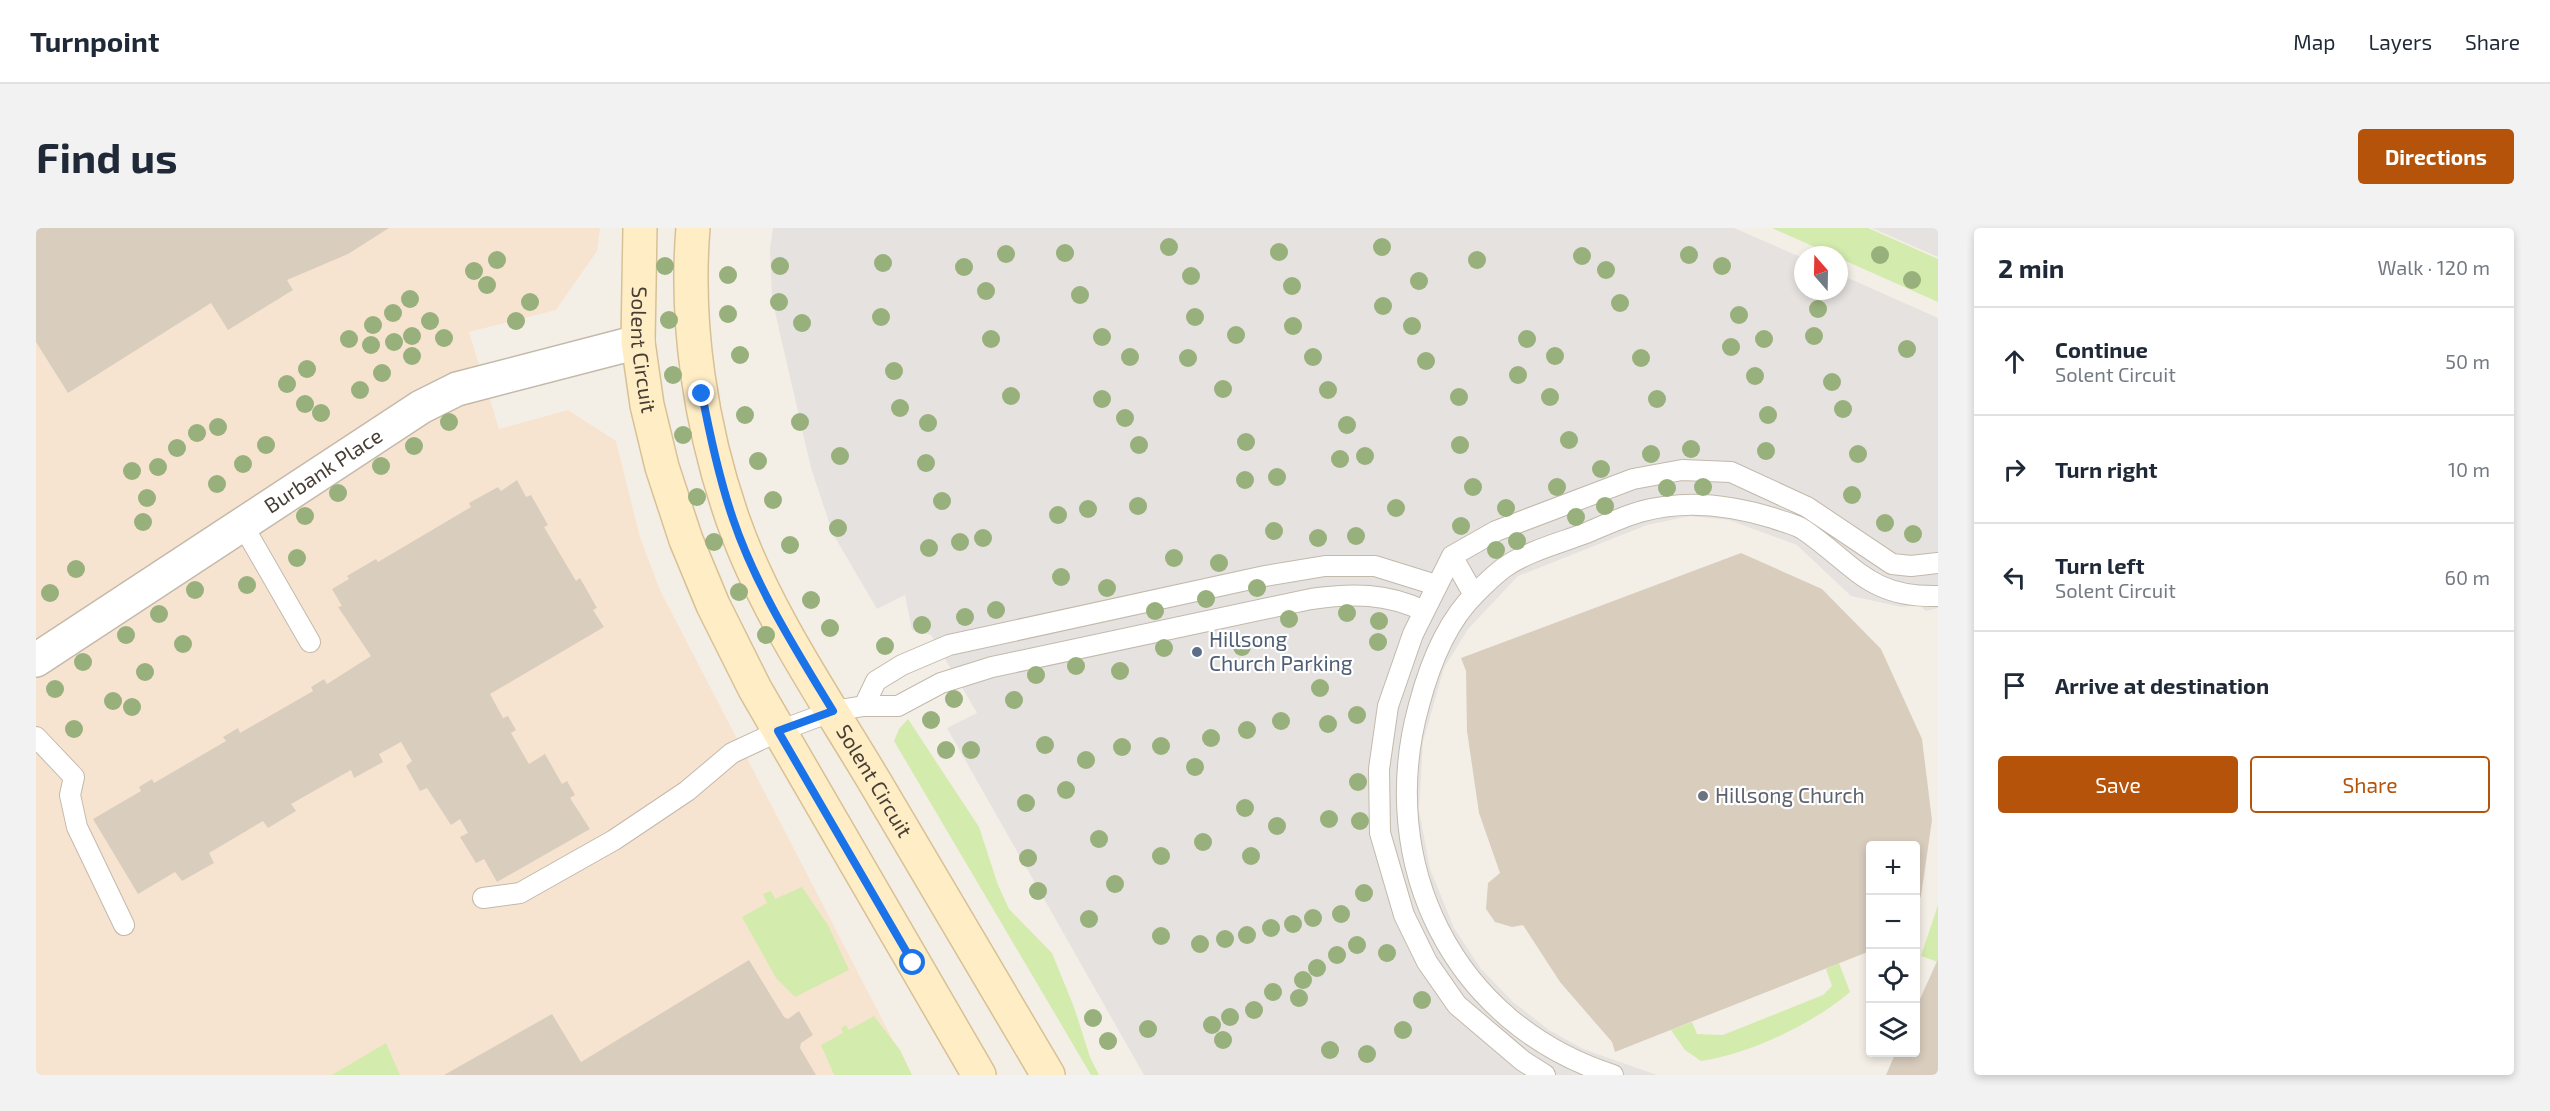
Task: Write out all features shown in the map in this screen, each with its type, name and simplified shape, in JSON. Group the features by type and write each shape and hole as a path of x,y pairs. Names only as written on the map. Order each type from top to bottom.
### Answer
{"street":[{"name":"Solent Circuit","path":"640,228 638,342 647,405 662,467 686,540 713,605 778,731 979,1075"},
{"name":"Solent Circuit","path":"693,228 693,322 713,452 733,521 763,589 849,709 1048,1075"},
{"name":"Burbank Place","path":"36,660 421,407 457,388 638,342"}],"lane":[{"path":"1545,1075 1523,1061 1457,1005 1427,962 1404,915 1388,869 1380,833 1379,769 1388,706 1413,634 1452,556 1496,531 1633,479 1682,470 1731,472 1808,507 1892,564 1911,566 1938,563"},
{"path":"1731,472 1737,507"},
{"path":"1633,479 1644,510"},
{"path":"1613,1075 1581,1065 1543,1043 1490,1001 1457,964 1432,914 1419,879 1409,840 1405,805 1412,729 1427,677 1447,635 1474,595 1506,566 1549,547 1644,510 1696,503 1737,507 1802,527 1873,584 1897,594 1938,596"},
{"path":"1802,527 1808,507"},
{"path":"1540,515 1549,547"},
{"path":"243,524 310,642"},
{"path":"1452,556 1474,595"},
{"path":"849,709 876,681 902,665 940,649 981,637 1325,566 1375,567 1436,585"},
{"path":"483,898 520,893 614,840 687,791 732,753 778,731 849,709 898,706 941,683 992,667 1311,599 1363,594 1408,603 1424,611"},
{"path":"36,737 74,777 70,795 77,827 124,925"}],"shaded area":[{"path":"36,228 600,228 597,251 556,310 469,332 499,429 568,410 616,441 640,537 660,590 911,1075 36,1075"},
{"name":"Hillsong Church Parking","path":"773,228 1734,228 1794,254 1794,300 1848,300 1848,278 1938,318 1938,608 1926,611 1919,605 1902,607 1851,596 1797,545 1729,520 1690,516 1647,525 1518,576 1468,629 1444,668 1423,742 1419,810 1430,869 1454,928 1481,969 1513,1002 1549,1030 1583,1049 1657,1075 1144,1075 947,728 977,713 931,635 912,630 905,595 877,609 833,534 811,468 772,299 770,249"},
{"path":"1872,228 1938,228 1938,257"}],"green space":[{"path":"1772,228 1868,228 1938,259 1938,302 1848,262 1848,246 1813,246"},
{"path":"908,719 979,827 998,885 1009,909 1052,953 1074,1007 1090,1057 1099,1075 1091,1075 894,741 899,729"},
{"path":"802,887 828,925 849,970 795,997 776,978 742,917 767,903 763,894 771,891 775,899"},
{"path":"1938,905 1938,962 1921,956"},
{"path":"1839,963 1850,992 1818,1015 1759,1045 1701,1061 1685,1050 1671,1030 1692,1022 1697,1034 1723,1035 1823,995 1832,986 1826,969"},
{"path":"874,1016 900,1050 912,1075 834,1075 821,1045 843,1033 841,1028 846,1025 849,1030"},
{"path":"386,1043 400,1075 332,1075"}],"building":[{"path":"36,228 389,228 348,254 287,280 293,290 228,330 211,303 68,393 36,342"},
{"path":"517,480 526,497 531,495 548,525 544,527 576,581 580,578 597,608 593,610 604,627 490,694 503,718 508,716 516,730 511,733 529,764 545,754 562,784 567,781 575,795 570,798 590,829 497,882 484,859 476,863 460,837 468,833 460,819 451,825 427,788 420,791 406,766 412,761 401,742 379,754 383,762 354,778 351,770 291,804 296,811 268,828 263,821 209,853 214,863 182,881 175,872 138,894 93,819 141,791 139,787 152,779 154,783 226,741 223,737 238,728 240,733 313,691 311,687 324,679 327,684 371,656 338,607 342,606 332,589 349,579 347,576 376,559 378,562 471,507 469,503 498,487 501,491"},
{"name":"Hillsong Church","path":"1741,553 1822,589 1881,649 1922,739 1932,820 1921,896 1920,898 1920,841 1866,841 1866,953 1615,1052 1612,1042 1560,982 1523,925 1512,927 1495,922 1486,909 1488,883 1500,873 1479,813 1467,731 1466,671 1461,658"},
{"path":"1938,959 1938,1075 1886,1075 1894,1057 1920,1057 1920,999"},
{"path":"749,960 784,1017 788,1019 799,1011 813,1035 801,1043 800,1048 816,1075 444,1075 552,1014 581,1062"}],"place":[{"name":"Hillsong Church Parking","path":"1197,652"},
{"name":"Hillsong Church","path":"1703,796"}],"route":[{"path":"702,394 713,452 733,521 763,589 833,711 778,731 913,963"}]}
